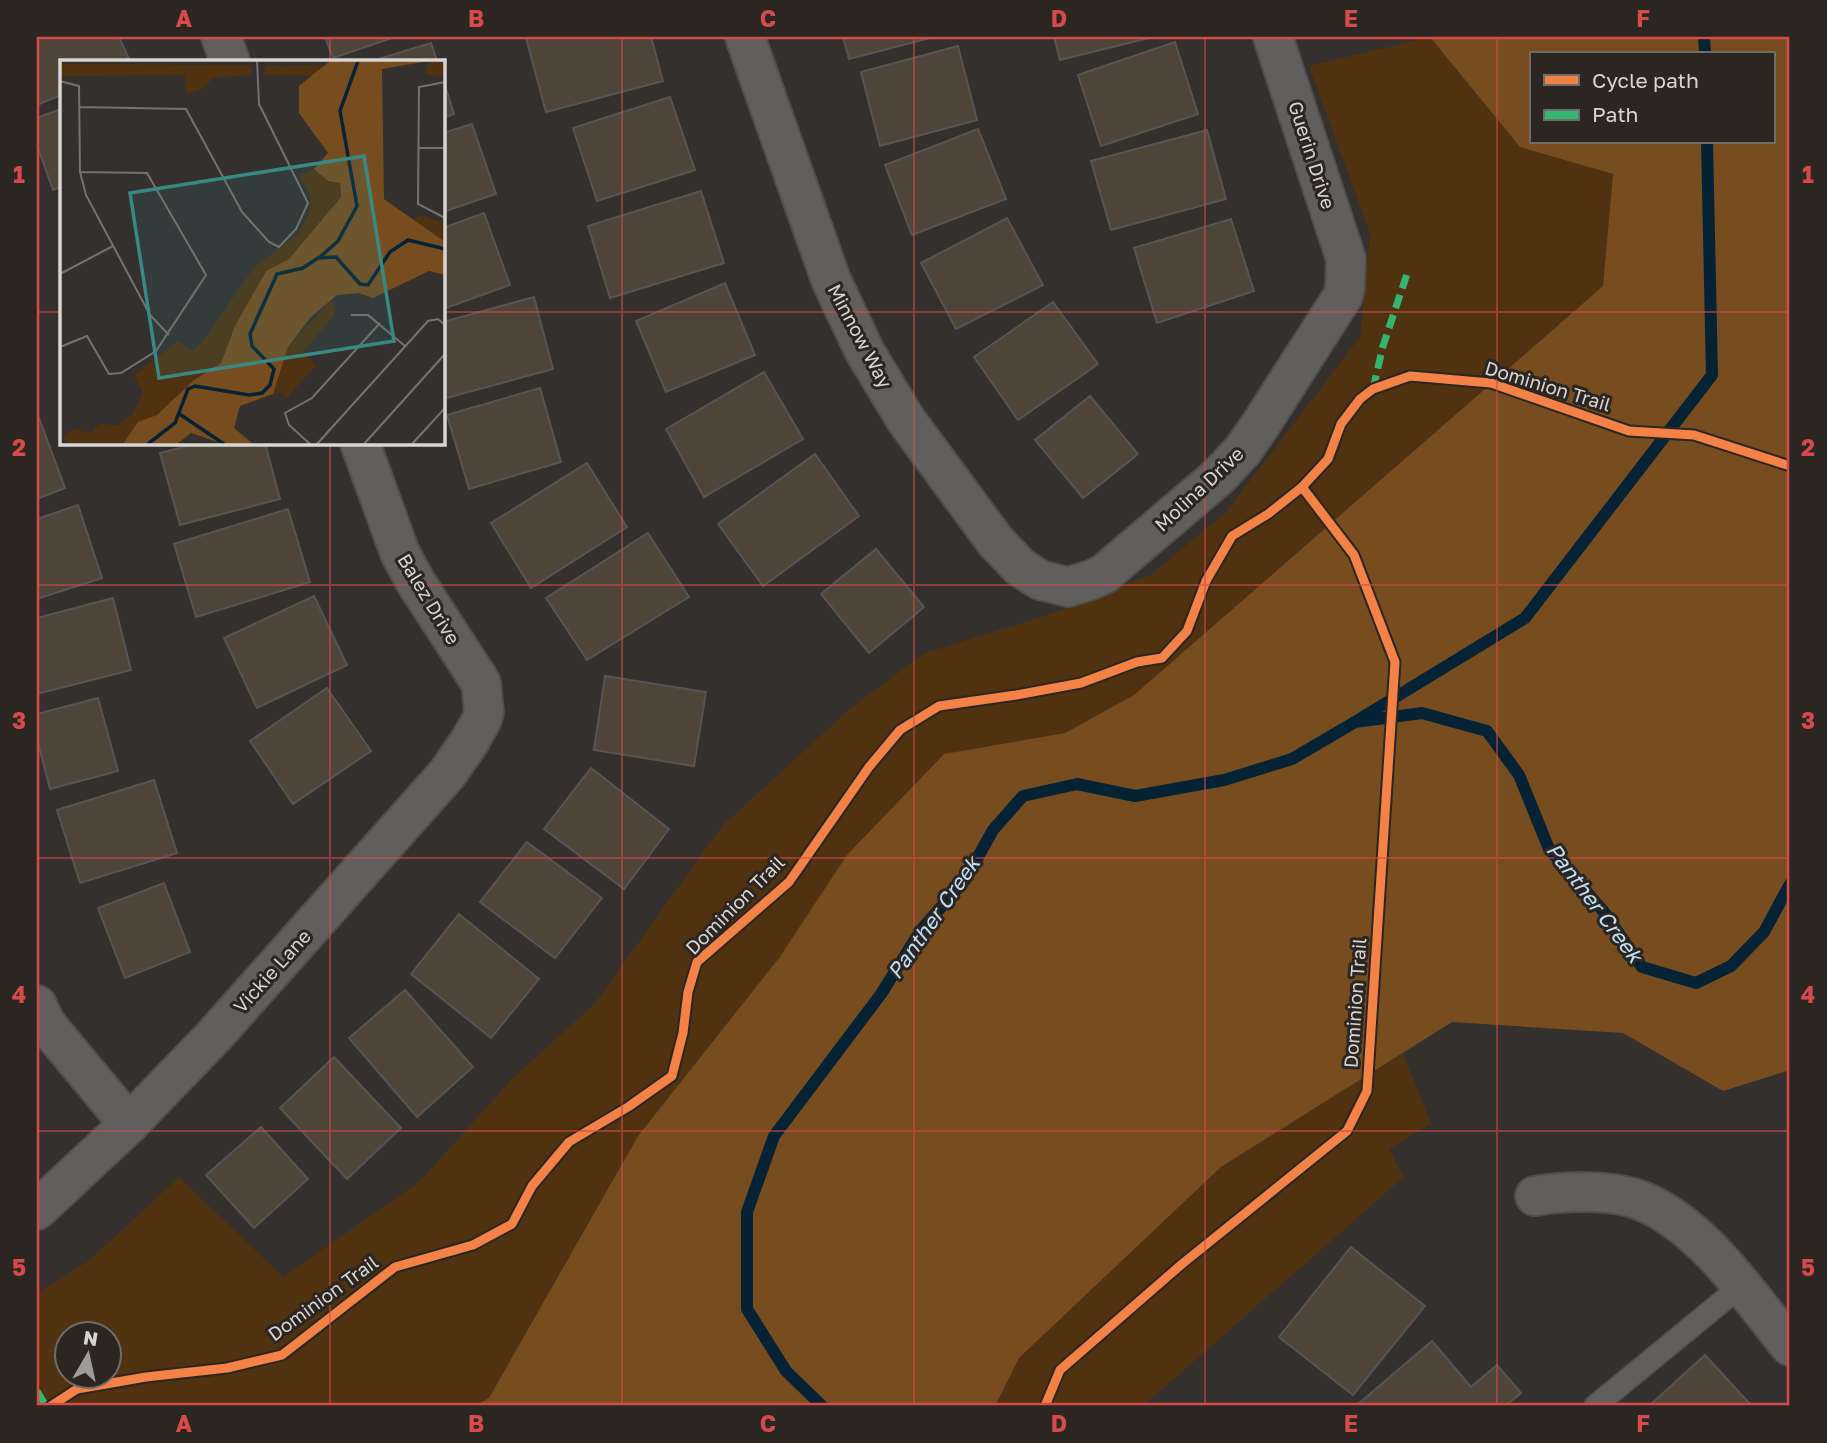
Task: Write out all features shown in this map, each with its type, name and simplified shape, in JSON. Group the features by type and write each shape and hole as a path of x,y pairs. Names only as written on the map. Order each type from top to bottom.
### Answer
{"street":[{"path":"221,37 230,60"},
{"name":"Minnow Way","path":"745,37 831,280 865,352 906,420 996,542 1030,575 1054,585"},
{"name":"Guerin Drive","path":"1273,37 1346,259 1345,275"},
{"name":"Molina Drive","path":"1054,585 1068,587 1104,574 1219,477 1259,427 1340,301 1345,287 1345,275"},
{"name":"Balez Drive","path":"360,444 400,553 481,683 484,712"},
{"name":"Vickie Lane","path":"37,1210 130,1124 214,1038 447,774 474,735 484,712"},
{"path":"37,1004 45,1023 130,1124"},
{"path":"1535,1196 1587,1192 1639,1199 1665,1212 1704,1244 1790,1346"}],"lane":[{"path":"1595,1406 1741,1286"}],"shaded area":[{"path":"1430,37 1520,147 1613,174 1603,286 1134,695 1065,733 944,754 847,855 779,958 638,1136 489,1398 475,1406 37,1406 37,1293 90,1260 179,1177 283,1277 419,1182 511,1080 595,1003 722,826 852,707 925,653 1045,616 1152,574 1226,512 1360,337 1370,233 1309,66"},
{"path":"1430,37 1790,37 1790,1070 1723,1091 1623,1033 1452,1022 1221,1167 1019,1358 995,1406 475,1406 489,1398 638,1136 779,958 847,855 944,754 1065,733 1134,695 1603,286 1613,174 1520,147"},
{"path":"1403,1053 1431,1123 1389,1149 1404,1177 1143,1406 995,1406 1019,1358 1221,1167"}],"building":[{"path":"37,37 119,37 130,60 60,60 60,95 37,105"},
{"path":"325,37 395,37 333,58"},
{"path":"651,37 663,81 546,112 526,38"},
{"path":"843,37 934,37 849,59"},
{"path":"1054,37 1153,37 1060,60"},
{"path":"1175,42 1198,114 1101,146 1078,75"},
{"path":"431,43 437,60 375,60"},
{"path":"958,46 977,120 880,146 861,72"},
{"path":"444,82 454,114 444,118"},
{"path":"670,97 695,170 597,201 573,128"},
{"path":"60,109 60,187 53,190 37,145 37,118"},
{"path":"472,124 496,194 444,212 444,133"},
{"path":"978,129 1006,199 912,235 885,165"},
{"path":"1207,130 1226,199 1111,230 1091,161"},
{"path":"701,191 724,263 610,298 588,226"},
{"path":"484,213 510,285 444,309 444,228"},
{"path":"1007,218 1043,285 956,329 921,263"},
{"path":"1231,219 1254,291 1157,323 1134,248"},
{"path":"725,283 755,355 666,392 636,321"},
{"path":"534,297 553,369 444,399 444,322"},
{"path":"1053,302 1098,364 1018,420 974,357"},
{"path":"764,372 803,439 704,497 666,429"},
{"path":"540,388 561,462 469,489 447,415"},
{"path":"1090,396 1138,454 1083,498 1035,440"},
{"path":"39,418 65,488 37,499 37,419"},
{"path":"195,444 265,444 280,499 180,525 160,453"},
{"path":"815,454 859,516 763,586 718,524"},
{"path":"587,463 627,527 531,588 491,523"},
{"path":"78,505 102,578 37,599 37,519"},
{"path":"288,509 310,582 196,617 174,544"},
{"path":"648,533 689,597 587,660 546,598"},
{"path":"876,549 924,607 869,653 821,594"},
{"path":"314,596 347,665 257,708 224,638"},
{"path":"113,598 131,670 37,694 37,618"},
{"path":"605,676 706,692 694,766 594,750"},
{"path":"327,688 371,751 293,804 250,741"},
{"path":"98,698 118,771 50,789 37,739 37,714"},
{"path":"591,768 669,829 624,889 544,829"},
{"path":"154,780 177,853 80,883 57,810"},
{"path":"527,842 602,898 555,958 480,902"},
{"path":"164,883 190,952 125,978 98,908"},
{"path":"459,914 539,979 491,1038 411,974"},
{"path":"405,990 473,1067 417,1117 349,1038"},
{"path":"334,1057 401,1128 347,1179 280,1108"},
{"path":"261,1127 308,1179 254,1228 206,1175"},
{"path":"1351,1247 1425,1306 1353,1395 1279,1337"},
{"path":"1432,1341 1471,1387 1497,1365 1521,1393 1505,1406 1357,1405"},
{"path":"1705,1355 1751,1405 1649,1406"}],"waterway":[{"path":"1704,37 1705,52"},
{"path":"1358,720 1525,618 1712,375 1707,144"},
{"name":"Panther Creek","path":"822,1406 786,1371 747,1309 747,1212 774,1136 881,994 921,930 965,880 993,830 1023,796 1077,784 1135,796 1224,780 1292,759 1355,722 1422,713 1487,731 1519,775 1549,849 1604,912 1642,967 1696,983 1731,966 1764,932 1790,884"}],"marked path":[{"path":"1373,389 1383,346 1408,271"},
{"path":"37,1391 46,1406"}],"cycle path":[{"name":"Dominion Trail","path":"51,1406 77,1389 146,1377 227,1368 282,1355 395,1267 473,1245 512,1224 532,1186 569,1142 628,1107 672,1076 683,1033 688,992 697,962 789,882 869,767 900,730 939,706 1081,683 1137,662 1162,658 1187,631 1206,581 1232,536 1268,514 1302,487 1328,459 1341,424 1360,399 1373,389 1410,376 1491,383 1629,431 1694,435 1790,466"},
{"name":"Dominion Trail","path":"1045,1406 1060,1370 1182,1264 1347,1131 1367,1091 1395,662 1354,555 1302,487"}]}
